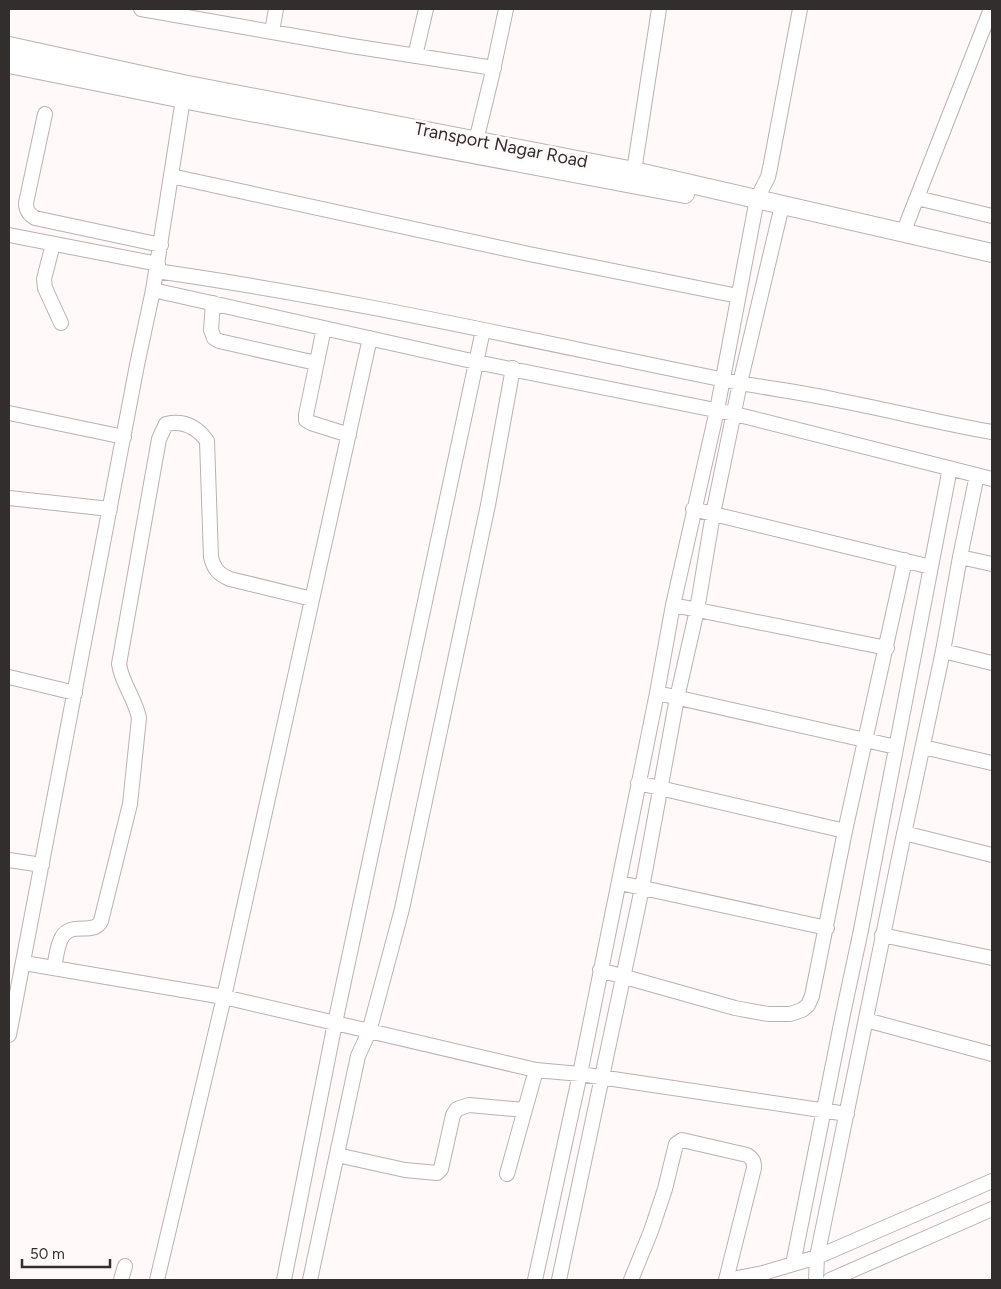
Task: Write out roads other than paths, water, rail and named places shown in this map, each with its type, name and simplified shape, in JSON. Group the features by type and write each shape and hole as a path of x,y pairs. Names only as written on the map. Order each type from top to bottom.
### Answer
{"main road":[{"name":"Transport Nagar Road","path":"9,46 183,84 634,171 992,264"},
{"name":"Transport Nagar Road","path":"9,64 183,99 756,203"},
{"name":"Transport Nagar Road","path":"782,209 903,232 992,253"}],"street":[{"path":"141,9 220,16 272,32 494,68"},
{"path":"272,32 276,9"},
{"path":"415,56 426,9"},
{"path":"476,141 506,9"},
{"path":"634,171 659,9"},
{"path":"535,1280 620,883 673,605 716,410 756,203 768,177 800,9"},
{"path":"903,232 990,16"},
{"path":"9,1035 154,290 183,99"},
{"path":"45,114 26,202 26,210 30,215 35,218 160,245"},
{"path":"171,176 530,254 738,296"},
{"path":"917,198 992,216"},
{"path":"559,1280 642,888 740,383 782,209"},
{"path":"9,235 157,267 483,330 740,383 838,400 950,425 992,432"},
{"path":"53,244 44,279 44,288 61,323"},
{"path":"154,290 476,362 734,414 992,479"},
{"path":"213,303 211,330 214,338 219,341 316,363"},
{"path":"324,328 306,420 349,435"},
{"path":"284,1280 335,1023 483,330"},
{"path":"157,1280 224,997 370,338"},
{"path":"310,1280 358,1056 369,1032 402,910 488,505 513,368"},
{"path":"9,413 124,437"},
{"path":"54,968 60,941 66,932 73,928 93,928 101,922 130,804 140,718 136,704 126,689 119,664 159,439 166,424 183,423 193,426 207,441 211,557 214,568 221,575 230,579 312,599"},
{"path":"793,1264 917,649 950,468"},
{"path":"816,1280 817,1257 978,475"},
{"path":"9,498 110,509"},
{"path":"693,509 931,567"},
{"path":"960,557 992,564"},
{"path":"600,970 735,1008 768,1014 790,1014 802,1010 808,1005 812,996 827,928 845,831 905,560"},
{"path":"673,605 886,648"},
{"path":"943,651 992,663"},
{"path":"9,677 75,693"},
{"path":"657,693 896,747"},
{"path":"923,747 992,763"},
{"path":"638,782 845,831"},
{"path":"904,833 992,854"},
{"path":"9,860 42,865"},
{"path":"620,883 827,928"},
{"path":"882,935 992,958"},
{"path":"24,963 224,997 536,1070 580,1074 824,1109 847,1114"},
{"path":"866,1020 992,1054"},
{"path":"507,1174 536,1070"},
{"path":"337,1155 405,1170 437,1174 441,1169 453,1115 457,1108 469,1105 525,1110"},
{"path":"631,1280 659,1206 676,1144 682,1140 747,1155 754,1163 726,1280 763,1273 817,1257 992,1181"},
{"path":"833,1280 992,1209"},
{"path":"122,1280 125,1266"}]}
